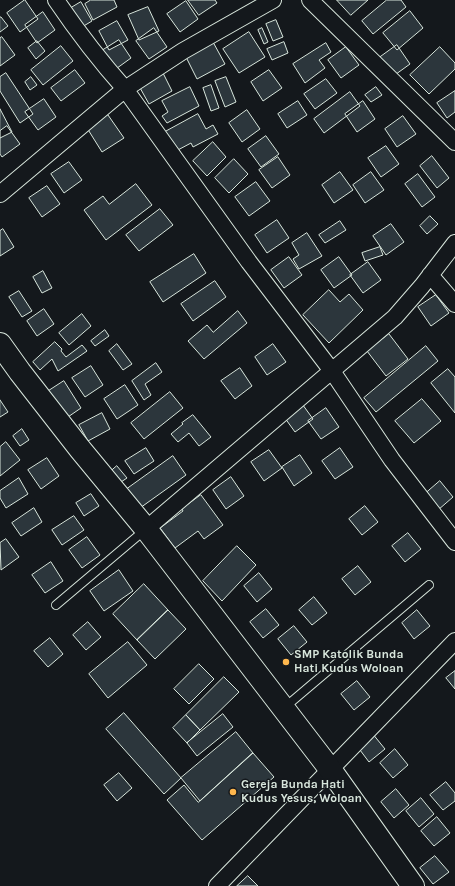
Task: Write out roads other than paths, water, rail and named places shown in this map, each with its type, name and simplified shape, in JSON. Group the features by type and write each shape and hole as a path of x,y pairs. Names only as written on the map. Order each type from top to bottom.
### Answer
{"main road":[{"path":"0,344 76,443 146,529 330,769 414,886"}],"street":[{"path":"56,0 89,46 125,89 244,256 332,372 392,460 455,542"},
{"path":"0,194 125,89 183,50 273,0"},
{"path":"310,0 455,142"},
{"path":"146,529 395,317 455,243"},
{"path":"430,275 455,304"},
{"path":"217,886 455,641"}],"lane":[{"path":"56,605 146,529"},
{"path":"283,708 429,585"}],"place":[{"name":"SMP Katolik Bunda Hati Kudus Woloan","path":"286,662"},
{"name":"Gereja Bunda Hati Kudus Yesus, Woloan","path":"233,792"}]}
